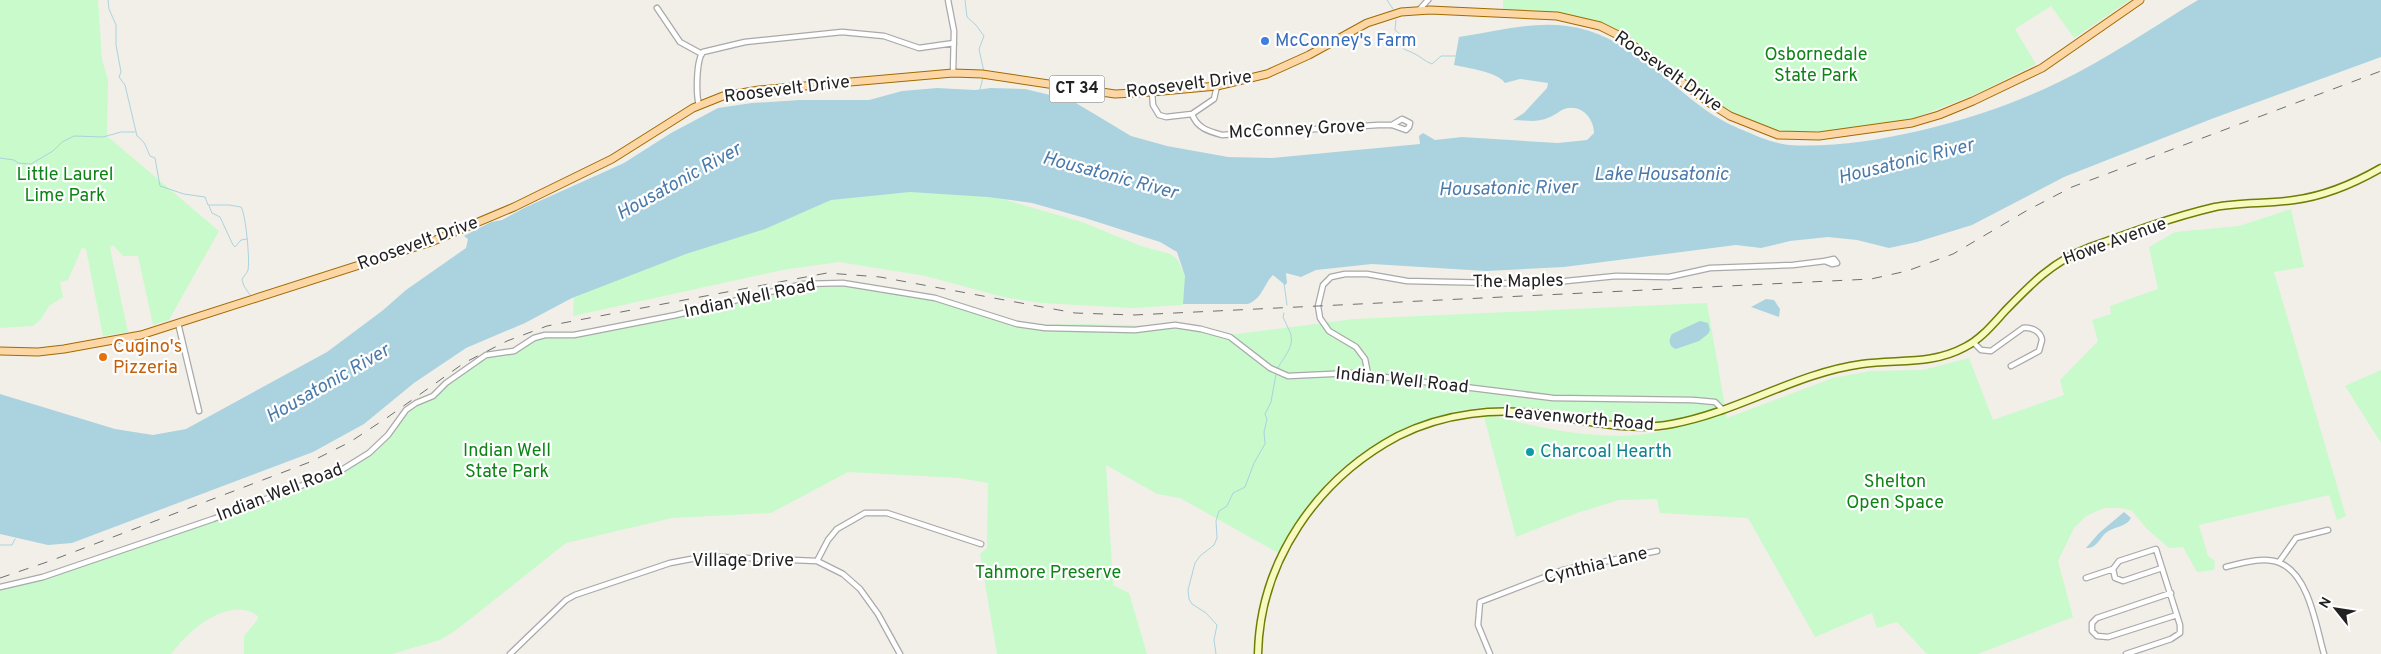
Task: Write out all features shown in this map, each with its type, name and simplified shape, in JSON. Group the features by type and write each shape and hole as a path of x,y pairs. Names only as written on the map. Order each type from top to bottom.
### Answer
{"main road":[{"name":"Roosevelt Drive","path":"0,351 38,352 121,339 178,323 431,242 481,222 612,159 699,105 723,96 759,90 953,72 982,74 1115,94 1217,86 1258,77 1286,67 1376,19 1420,10 1557,16 1600,26 1622,37 1708,102 1730,116 1778,135 1799,137 1880,128 1939,115 2042,68 2140,0"},
{"name":"Howe Avenue","path":"1816,375 1864,364 1935,359 1955,352 1973,342 2045,272 2075,254 2217,207 2296,200 2316,196 2381,168"},
{"name":"Leavenworth Road","path":"1258,654 1260,628 1270,584 1286,545 1302,520 1316,501 1347,470 1373,451 1401,435 1441,420 1485,412 1524,412 1644,428 1675,424 1723,410 1816,375"}],"street":[{"path":"948,0 954,24 953,72"},
{"path":"1420,10 1428,0"},
{"path":"657,8 680,42 702,54 745,42 842,32 884,36 919,48 954,43"},
{"path":"699,105 698,68 702,54"},
{"path":"1152,92 1153,105 1159,115 1166,117 1192,114 1214,98 1217,86"},
{"name":"McConney Grove","path":"1192,114 1195,122 1205,130 1222,135 1392,125"},
{"name":"The Maples","path":"1368,374 1364,359 1356,347 1329,331 1320,318 1318,306 1323,285 1331,278 1345,274 1367,274 1407,281 1536,284 1616,276 1669,277 1710,268 1793,265 1825,261"},
{"name":"Indian Well Road","path":"0,587 43,576 213,519 340,471 376,447 388,435 406,410 416,403 433,396 446,383 486,355 514,351 534,338 545,335 574,335 676,315 803,284 844,283 935,298 1017,324 1045,328 1135,330 1175,325 1201,328 1230,337 1278,373 1292,377 1332,373 1368,374 1552,398 1715,402 1723,410"},
{"path":"178,323 199,411"},
{"path":"1973,342 1981,350 1991,351 2023,328 2039,333 2042,340 2039,351 2011,366"},
{"path":"817,561 828,540 837,529 866,513 887,513 981,544"},
{"path":"2279,562 2296,538 2328,530"},
{"path":"2086,578 2112,569 2119,561 2156,549 2181,628 2176,637 2126,654"},
{"name":"Cynthia Lane","path":"1490,654 1478,625 1480,602 1563,570 1656,551"},
{"name":"Village Drive","path":"510,654 566,600 576,595 670,563 720,557 817,561 843,574 860,589 878,614 900,654"},
{"path":"2226,567 2260,561 2279,562 2294,572 2304,585 2324,654"},
{"path":"2112,569 2115,578 2123,581 2162,568"},
{"path":"2171,593 2098,618 2092,623 2092,631 2099,637 2108,637 2177,615"}],"green space":[{"name":"Little Laurel Lime Park","path":"0,0 98,0 102,59 108,80 107,136 219,231 169,320 153,325 138,256 123,256 113,245 110,248 128,332 103,336 86,249 82,248 68,280 60,282 63,297 49,306 41,319 33,326 0,328"},
{"name":"Osbornedale State Park","path":"1503,0 2130,0 2074,38 2051,6 2015,29 2036,64 1976,94 1912,119 1837,131 1783,131 1750,123 1727,112 1605,26 1589,19 1503,9"},
{"path":"844,190 985,194 1082,222 1141,246 1170,254 1178,260 1187,281 1183,305 1131,308 1041,303 1003,297 926,276 839,262 782,270 573,316 574,294"},
{"path":"2291,209 2304,267 2274,272 2346,516 2337,520 2329,495 2199,525 2208,556 2215,561 2214,570 2197,572 2183,547 2169,548 2147,529 2132,511 2122,508 2104,508 2086,516 2074,528 2058,561 2073,617 1978,654 1927,654 1897,622 1877,628 1872,613 1815,637 1748,518 1660,513 1657,499 1619,500 1577,513 1516,537 1483,413 1574,433 1622,436 1666,430 1592,424 1513,407 1490,407 1466,410 1420,422 1398,432 1357,457 1339,471 1322,489 1306,510 1280,554 1180,498 1157,494 1106,465 1113,585 1129,593 1147,654 997,654 980,554 987,548 988,483 959,478 848,472 771,513 672,518 566,543 455,631 440,640 392,654 244,654 244,636 258,619 258,616 249,611 233,610 212,617 202,623 171,654 0,654 0,584 46,575 70,567 348,467 383,440 401,419 439,387 476,361 555,333 585,332 708,308 802,283 826,281 907,293 963,304 1005,318 1034,325 1081,324 1203,327 1229,335 1354,319 1707,303 1727,418 1833,378 1871,371 1923,370 1969,358 1993,420 2064,395 2060,380 2098,341 2092,320 2111,314 2110,306 2158,289 2149,247 2175,232 2239,226"},
{"path":"2381,370 2381,443 2345,386"}],"water":[{"name":"Lake Housatonic","path":"2198,0 2381,0 2381,57 2214,118 2064,177 1972,225 1917,242 1889,248 1857,240 1828,237 1790,241 1761,248 1736,245 1564,267 1486,271 1372,264 1316,270 1301,277 1286,273 1287,283 1285,285 1273,275 1257,299 1248,304 1183,304 1185,276 1177,252 1160,242 1085,218 1032,203 988,197 910,192 831,200 765,229 686,254 572,298 525,323 466,348 414,383 364,424 313,452 72,543 48,545 0,534 0,394 115,429 153,435 186,429 327,352 382,311 406,290 466,248 468,239 464,236 491,222 502,220 524,208 624,163 671,133 718,108 752,103 800,100 869,100 902,91 937,88 975,90 991,88 1025,89 1071,100 1131,136 1167,146 1228,157 1272,158 1420,144 1419,136 1423,133 1435,140 1462,137 1558,143 1587,140 1594,133 1591,122 1584,112 1574,108 1562,110 1541,120 1513,120 1524,113 1547,88 1548,83 1520,79 1505,83 1489,73 1454,65 1459,37 1526,26 1553,25 1588,30 1626,48 1693,101 1719,119 1735,127 1779,143 1789,145 1821,145 1891,137 1927,129 1998,108 2077,73"},
{"path":"1766,299 1774,300 1780,309 1779,317 1751,307"},
{"path":"1700,321 1708,323 1710,330 1708,334 1699,341 1676,349 1672,347 1670,341 1672,334"},
{"path":"2124,512 2131,518 2129,521 2107,532 2093,547 2086,548 2099,533"}],"waterway":[{"path":"108,0 109,9 116,25 116,45 121,72 119,77 125,85 137,136 144,143 150,156 155,158 160,186 184,194 205,197 208,205 241,207 246,228 248,257 248,270 242,280 250,295"},
{"path":"965,0 967,17 984,36 979,49 984,72"},
{"path":"1387,0 1393,9"},
{"path":"1396,20 1395,30 1401,35 1399,44 1404,49 1432,64 1441,56 1456,56"},
{"path":"980,89 983,78"},
{"path":"0,158 31,164 53,151 62,142 74,136 103,137 121,132 135,132"},
{"path":"209,206 212,213 220,217 235,247 241,240 247,239"},
{"path":"1284,283 1287,305"},
{"path":"1277,370 1291,343 1290,332 1283,317 1284,313"},
{"path":"1216,654 1214,640 1217,625 1206,613 1192,604 1189,599 1188,590 1195,563 1200,556 1214,545 1217,538 1216,521 1219,511 1227,506 1233,493 1245,487 1254,463 1265,444 1264,432 1267,419 1265,414 1271,402 1276,374"},
{"path":"0,545 12,545 15,539"}],"railway":[{"path":"0,578 50,561 310,462 350,442 464,363 507,341 547,326 827,273 880,277 1075,313 1134,315 1871,279 1907,271 1953,254 2026,211 2072,187 2381,71"}],"place":[{"name":"McConney's Farm","path":"1265,41"},
{"name":"Cugino's Pizzeria","path":"103,357"},
{"name":"Charcoal Hearth","path":"1530,452"}],"water label":[{"name":"Housatonic River","path":"1906,162"},
{"name":"Housatonic River","path":"1110,176"},
{"name":"Housatonic River","path":"679,182"},
{"name":"Housatonic River","path":"1508,189"},
{"name":"Housatonic River","path":"328,384"}],"park label":[{"name":"Indian Well State Park","path":"507,461"},
{"name":"Shelton Open Space","path":"1895,492"},
{"name":"Tahmore Preserve","path":"1048,573"}]}
